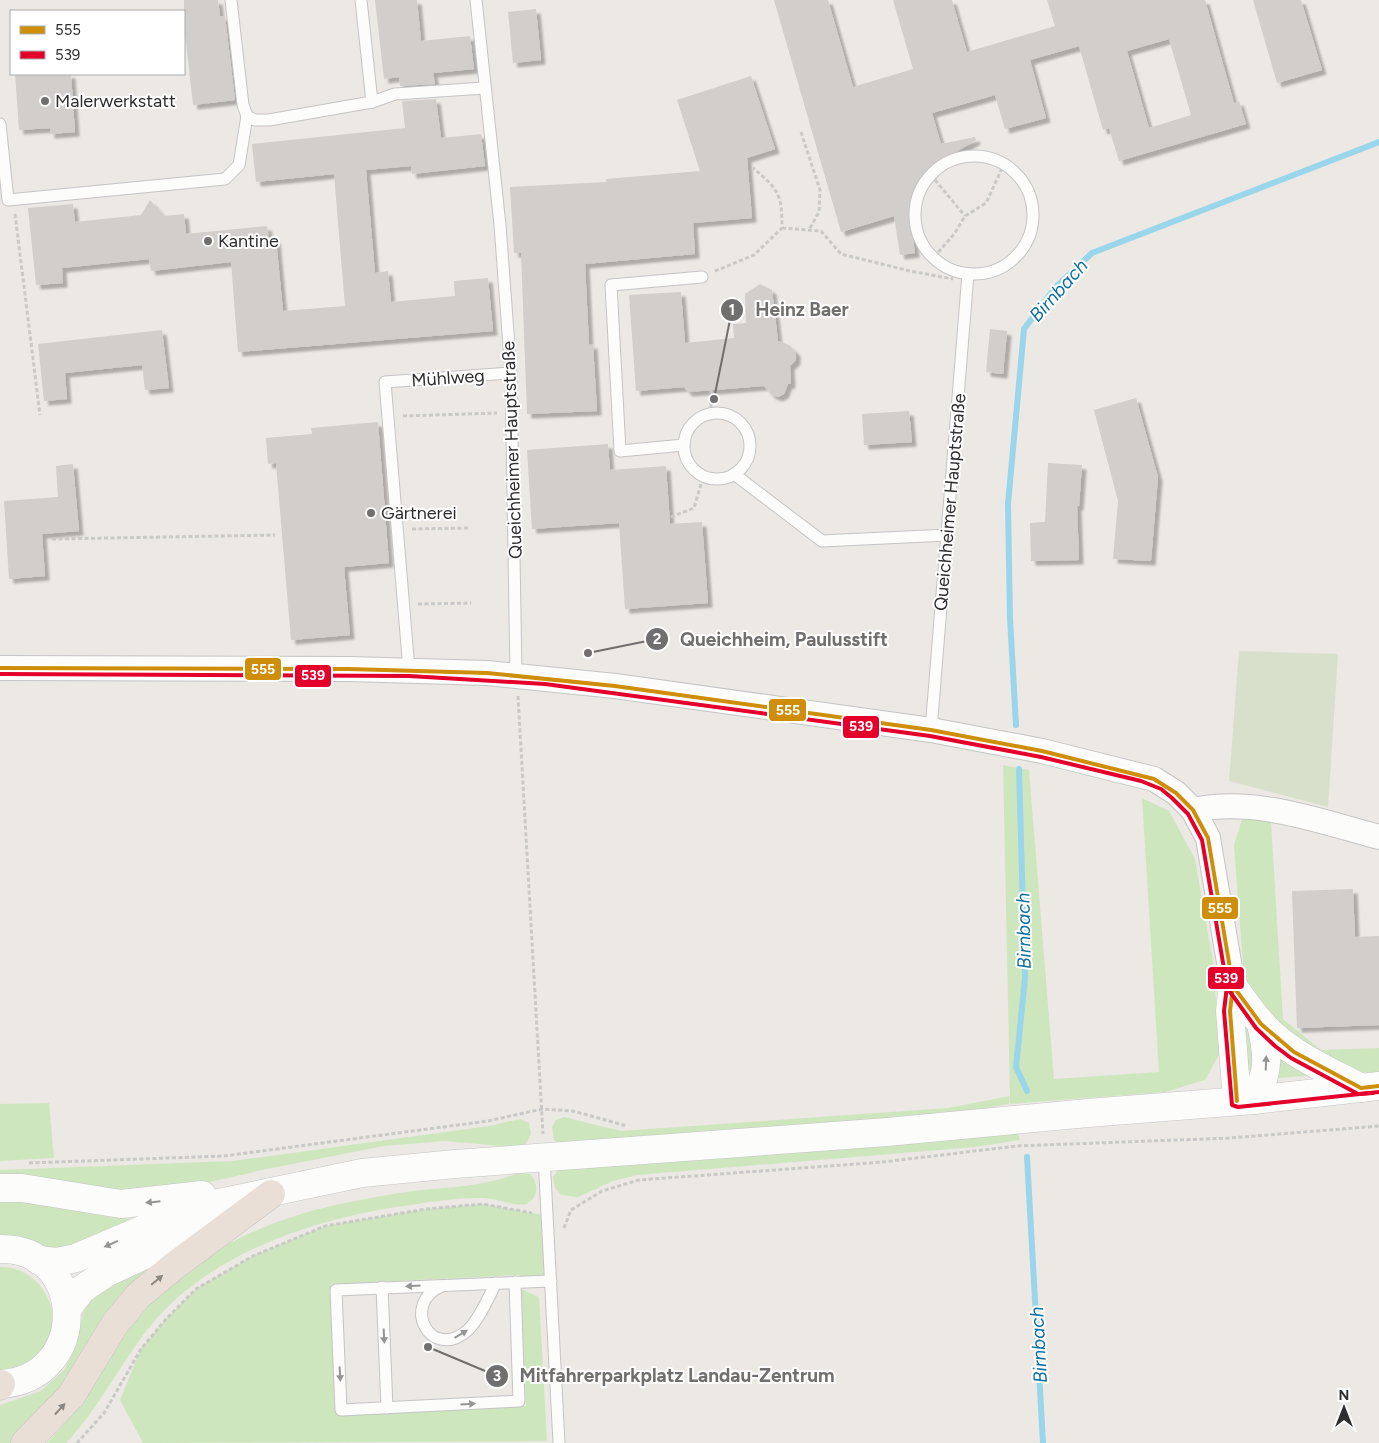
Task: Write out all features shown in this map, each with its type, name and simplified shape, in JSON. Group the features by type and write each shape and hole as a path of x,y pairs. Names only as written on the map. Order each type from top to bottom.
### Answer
{"highway":[{"path":"25,1443 71,1396 115,1324 138,1296 174,1266 271,1194"}],"main road":[{"path":"1233,986 1261,1024 1294,1052 1370,1087"},
{"path":"1233,986 1230,1011 1245,1101"},
{"path":"1245,1101 1265,1077 1267,1064 1261,1024"},
{"path":"38,1260 57,1262 76,1258 156,1224 214,1204 271,1194 332,1178 362,1173 544,1157 887,1132 1088,1113 1245,1101 1370,1087"},
{"path":"0,1188 22,1188 108,1203 133,1204 191,1195 271,1194"},
{"path":"68,1309 82,1289 106,1273 271,1194"},
{"path":"0,1249 23,1253 38,1260 47,1268 61,1287 68,1309 68,1326 63,1341 51,1361 32,1376 17,1382 0,1385"}],"street":[{"path":"0,668 409,670 516,675 615,686 931,730 1042,751 1143,776 1164,784 1193,810 1208,838 1233,986"},
{"path":"1193,810 1241,805 1286,812 1379,837"}],"lane":[{"path":"0,124 7,200 225,179 239,165 247,116 243,105 231,0"},
{"path":"361,0 372,102"},
{"name":"Queichheimer Hauptstraße","path":"476,0 500,225 511,373 516,675"},
{"path":"247,116 254,120 270,120 372,102 395,94 484,88"},
{"path":"973,156 989,158 1004,164 1020,177 1031,196 1034,217 1029,238 1019,254 1005,266 968,278 950,269 934,257 923,245 916,228 915,208 920,190 931,175 943,165 958,158 973,156"},
{"path":"684,446 620,451 611,285 702,277"},
{"name":"Queichheimer Hauptstraße","path":"931,730 968,278"},
{"name":"Mühlweg","path":"388,417 385,382 511,373"},
{"path":"711,413 734,417 742,424 748,434 750,445 743,467 734,474 724,478 703,477 694,471 688,462 684,446 686,431 692,423 701,416 711,413"},
{"path":"388,417 402,605 409,670"},
{"path":"734,474 822,541 947,535"},
{"path":"544,1157 559,1443"},
{"path":"514,1282 519,1401 341,1410 336,1290 448,1284 496,1283 514,1282 551,1281"},
{"path":"448,1284 427,1295 422,1306 422,1319 427,1331 434,1338 445,1341 468,1330 476,1320 496,1283"},
{"path":"382,1288 387,1408"}],"path":[{"path":"801,132 820,190 818,212 810,230"},
{"path":"934,257 955,233 965,216 986,203 1004,164"},
{"path":"702,277 754,255 782,228 782,204 775,187 753,168"},
{"path":"931,175 965,216"},
{"path":"7,200 40,415"},
{"path":"782,228 821,231 840,254 910,271 968,278"},
{"path":"711,390 711,413"},
{"path":"388,417 512,412"},
{"path":"671,517 694,508 703,477"},
{"path":"397,530 469,528"},
{"path":"52,539 275,535"},
{"path":"402,605 471,603"},
{"path":"516,675 542,1109"},
{"path":"20,1163 224,1156 488,1121 542,1109 573,1111 624,1126 632,1126"},
{"path":"562,1233 570,1210 602,1191 639,1180 883,1162 1017,1146 1230,1138 1379,1126"},
{"path":"77,1443 104,1413 141,1349 166,1318 196,1289 253,1256 326,1226 426,1209 483,1204 548,1216"}],"green space":[{"path":"1239,651 1338,654 1328,807 1229,781"},
{"path":"1003,765 1029,770 1054,1079 1159,1072 1142,798 1169,811 1195,859 1213,962 1220,1053 1205,1080 1165,1092 1010,1104"},
{"path":"1243,816 1271,822 1283,1019 1321,1050 1379,1048 1379,1072 1336,1074 1281,1036 1244,978 1234,845"},
{"path":"1245,1016 1254,1043 1255,1072 1250,1071 1245,1056 1241,1018"},
{"path":"1275,1052 1318,1075 1278,1078"},
{"path":"1010,1096 1009,1104 941,1116 559,1144 554,1140 552,1127 556,1120 564,1117 621,1131 948,1108"},
{"path":"49,1103 54,1158 0,1161 0,1104"},
{"path":"520,1119 529,1123 531,1134 525,1145 514,1147 445,1141 384,1146 262,1170 162,1193 126,1193 0,1178 0,1170 233,1161 489,1126"},
{"path":"1018,1134 1020,1140 975,1147 637,1175 613,1181 578,1197 561,1195 555,1188 553,1177 557,1171 568,1165"},
{"path":"518,1173 530,1174 535,1182 536,1194 527,1204 522,1205 488,1198 461,1198 396,1207 331,1221 299,1231 237,1257 208,1274 181,1295 157,1318 91,1413 66,1443 47,1443 79,1405 114,1348 135,1319 180,1275 232,1242 260,1229 319,1209 394,1194 494,1181"},
{"path":"0,1201 144,1219 72,1254 0,1240"},
{"path":"483,1204 548,1216 551,1281 520,1282 520,1275 331,1284 336,1415 526,1406 521,1289 539,1297 547,1441 143,1443 120,1400 141,1349 167,1318 196,1289 253,1256 325,1226 426,1209"},
{"path":"167,1255 38,1420 11,1443 0,1443 0,1405 41,1391 65,1369 74,1350 84,1309 102,1289"},
{"path":"0,1267 14,1269 26,1274 37,1282 51,1305 53,1318 52,1332 48,1345 33,1363 22,1369 0,1375"}],"building":[{"path":"184,0 218,0 220,16 225,16 235,100 193,105"},
{"path":"375,0 417,0 421,41 470,36 474,69 433,73 435,84 400,86 399,77 384,79"},
{"path":"774,0 828,0 853,87 913,69 893,0 952,0 967,52 1055,26 1047,0 1205,0 1234,103 1239,101 1246,124 1119,161 1109,128 1103,130 1079,46 1030,60 1046,118 1005,129 995,95 932,113 941,144 975,137 976,140 932,166 919,179 909,211 915,253 900,255 894,216 841,232","holes":["1169,39 1191,115 1149,128 1127,51"]},
{"path":"1253,0 1301,0 1322,70 1277,83"},
{"path":"536,9 541,60 513,63 508,12"},
{"name":"Malerwerkstatt","path":"15,75 71,75 75,132 50,134 50,128 19,130"},
{"path":"751,76 775,149 747,158 752,218 693,223 695,254 585,264 589,345 593,344 597,411 527,414 521,253 514,253 510,187 606,182 606,179 700,171 677,100"},
{"path":"436,99 441,138 481,134 485,166 412,174 411,166 366,170 375,273 388,271 391,302 455,296 454,281 488,278 493,331 238,352 231,262 151,271 149,259 62,268 63,283 36,285 28,208 73,204 75,222 141,215 150,200 164,216 184,214 186,234 267,226 269,239 276,239 283,311 345,306 334,174 256,182 252,144 405,128 402,101"},
{"path":"760,284 772,290 778,341 789,345 796,352 796,360 790,366 791,384 788,384 784,394 778,397 772,395 764,386 688,392 684,387 636,391 629,295 681,292 685,343 734,338 733,324 746,323 745,294"},
{"path":"990,329 1007,331 1003,374 986,372"},
{"path":"162,330 169,388 145,390 142,365 65,373 67,399 44,401 38,344"},
{"path":"1136,398 1158,477 1151,561 1113,559 1118,501 1094,410"},
{"path":"909,411 912,442 864,445 862,414"},
{"path":"378,422 389,563 344,567 350,635 291,640 276,463 268,464 266,438 312,434 311,428"},
{"path":"608,444 610,470 666,466 670,524 702,522 708,603 625,609 619,523 532,529 527,450"},
{"path":"1048,463 1082,465 1079,506 1077,506 1079,560 1031,561 1030,523 1045,522"},
{"path":"73,464 79,531 42,534 45,576 9,579 4,501 58,497 56,466"},
{"path":"1353,889 1355,937 1379,936 1379,1025 1297,1028 1292,891"}],"waterway":[{"name":"Birnbach","path":"1016,725 1010,618 1008,504 1024,329 1055,288 1092,253 1379,142"},
{"name":"Birnbach","path":"1019,769 1025,978 1016,1067 1027,1091"},
{"name":"Birnbach","path":"1027,1157 1043,1443"}],"transit line":[{"name":"555","path":"0,668 349,669 487,673 615,686 931,730 1042,751 1154,779 1176,793 1193,810 1208,838 1233,986 1261,1024 1294,1052 1361,1088 1379,1086"},
{"name":"539","path":"0,674 409,676 545,684 930,736 1041,757 1141,781 1161,789 1172,798 1188,814 1202,840 1227,986 1224,1011 1232,1105 1238,1107 1379,1092"},
{"name":"539","path":"1224,967 1228,989 1256,1028 1275,1046 1291,1058 1358,1094 1373,1093"},
{"name":"555","path":"1231,971 1233,986 1230,1011 1237,1101"}],"place":[{"name":"Malerwerkstatt","path":"45,101"},
{"name":"Kantine","path":"208,241"},
{"name":"Heinz Baer","path":"714,399"},
{"name":"Gärtnerei","path":"371,513"},
{"name":"Queichheim, Paulusstift","path":"588,653"},
{"name":"Mitfahrerparkplatz Landau-Zentrum","path":"428,1347"}]}
